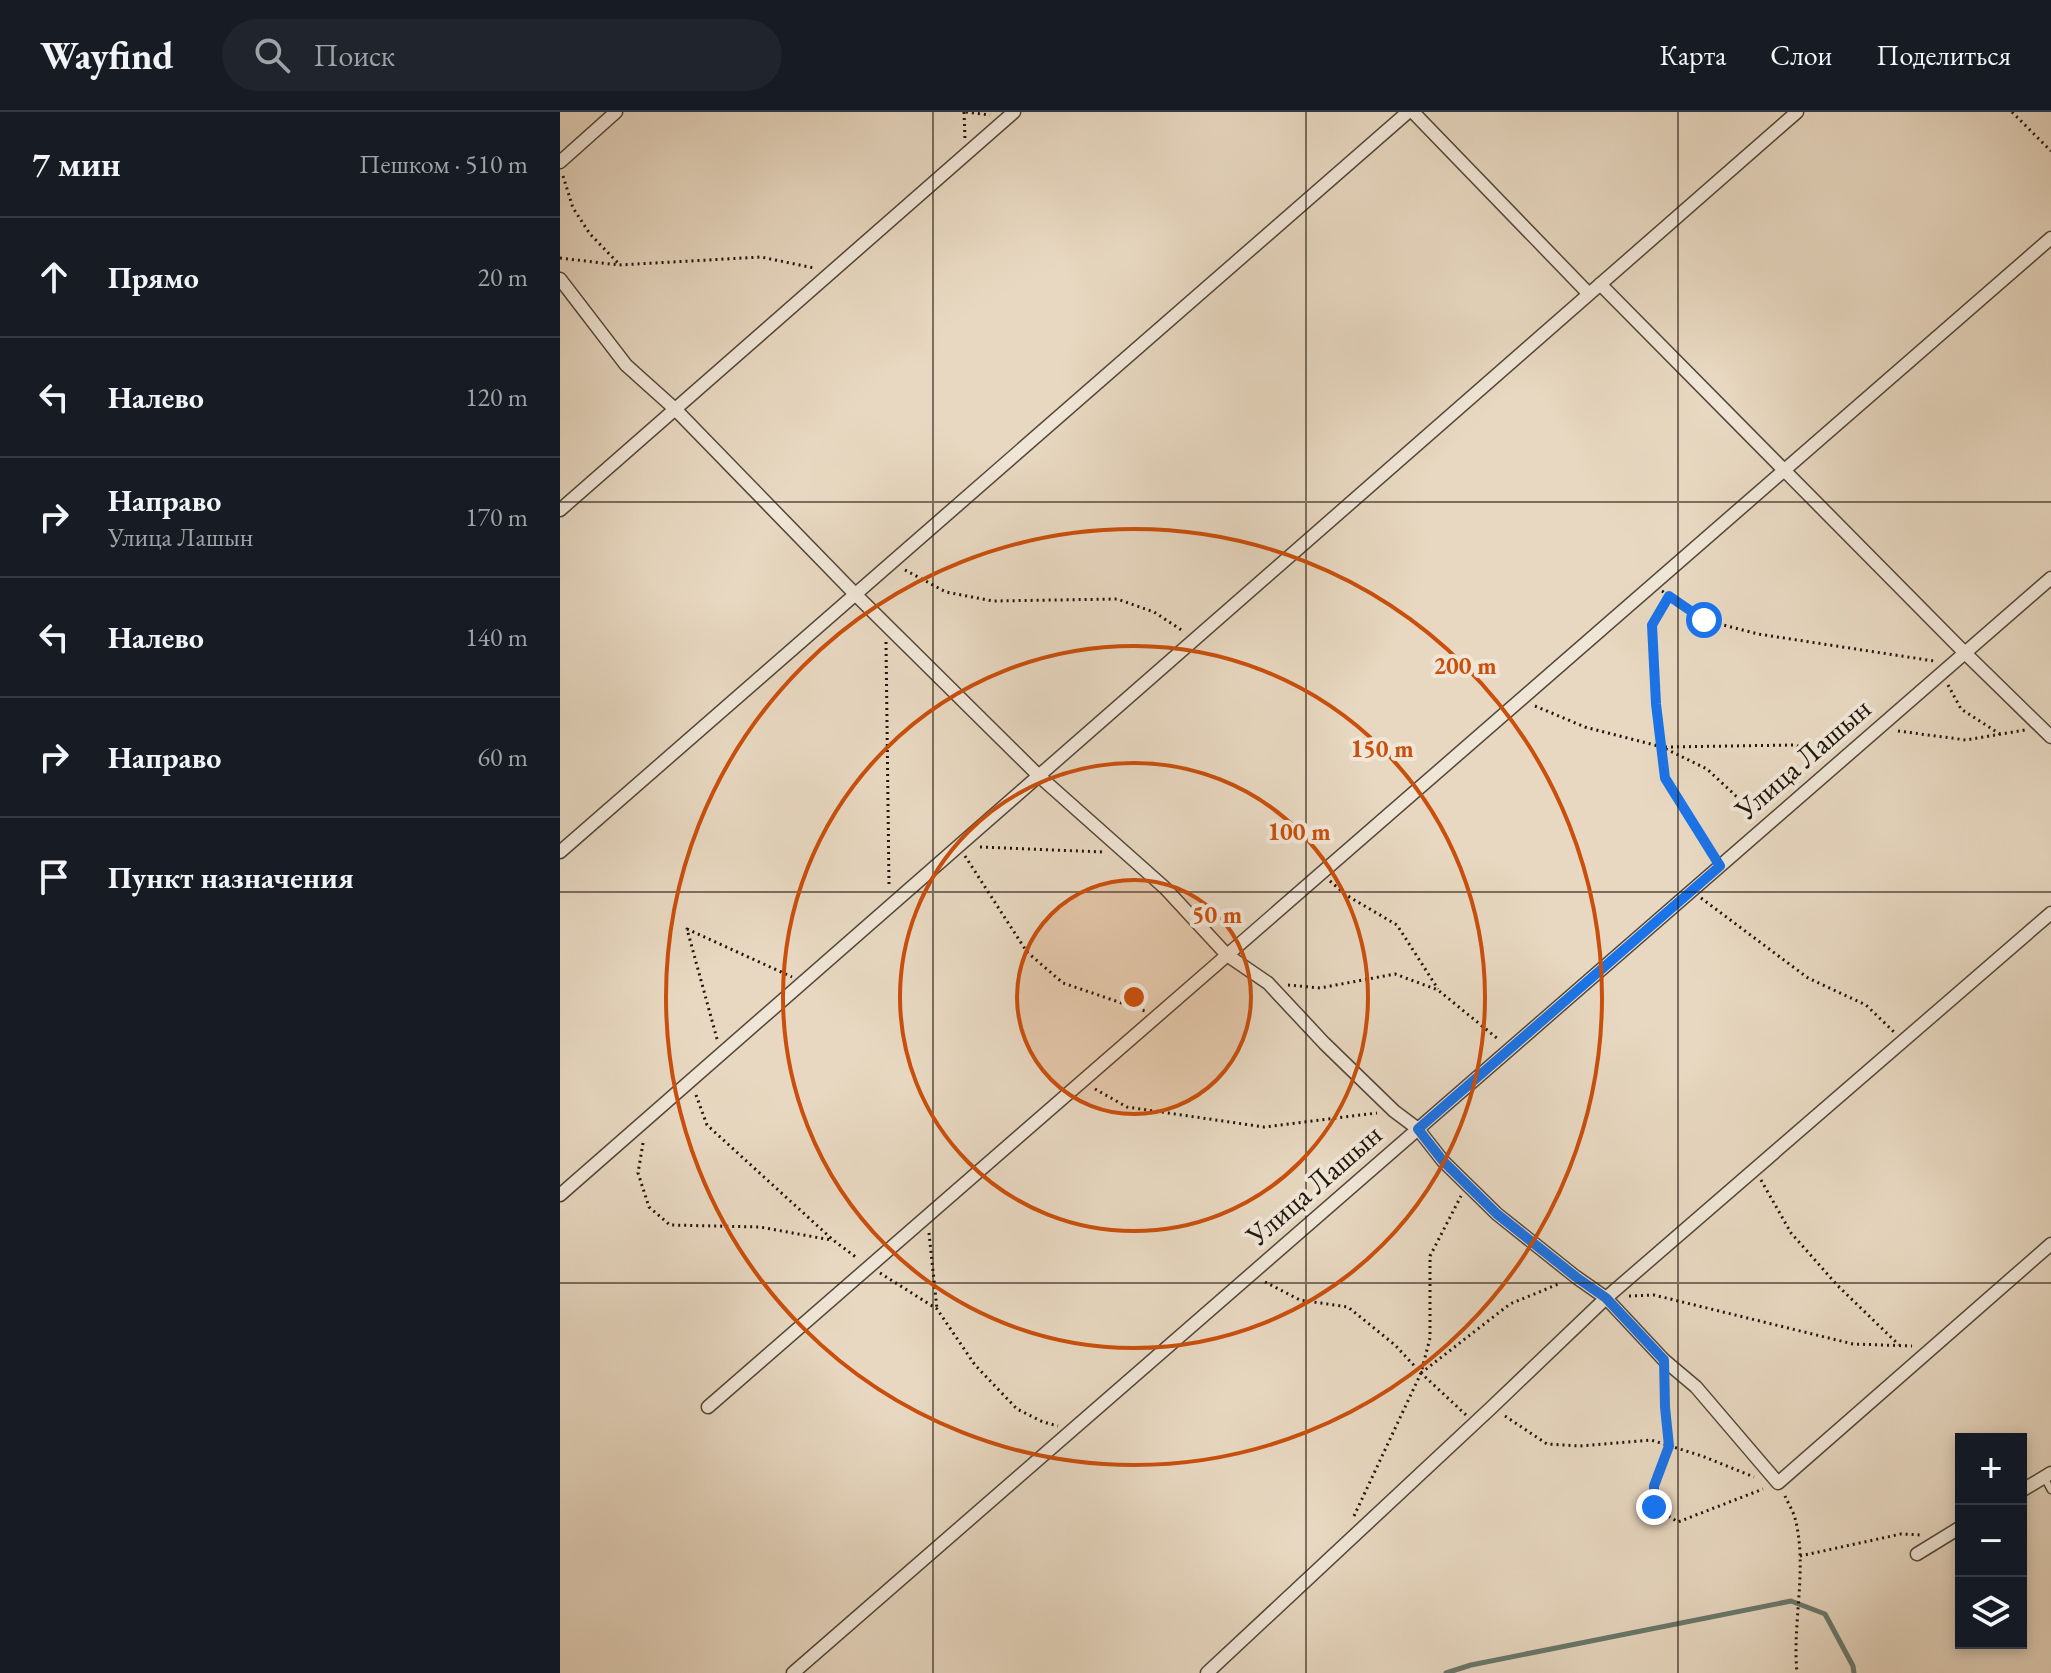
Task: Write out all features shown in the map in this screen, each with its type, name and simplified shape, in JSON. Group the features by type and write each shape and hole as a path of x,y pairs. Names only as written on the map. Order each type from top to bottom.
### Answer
{"street":[{"path":"560,162 616,112"},
{"path":"560,852 1410,112 1589,294"},
{"path":"560,1195 1797,112"},
{"path":"560,510 1011,115"},
{"path":"708,1407 2051,238"},
{"path":"560,279 626,365 675,409 855,594 1039,776 1165,888 1227,955 1268,983 1324,1043 1394,1111 1418,1129 1443,1161 1497,1214 1606,1298 1664,1360 1696,1387 1778,1483 2051,1244"},
{"path":"1600,284 2051,737"},
{"name":"Улица Лашын","path":"793,1673 2051,578"},
{"path":"1207,1673 1606,1298 2051,913"},
{"path":"2027,1487 2047,1475"},
{"path":"1917,1554 1955,1530"}],"lane":[{"path":"2047,1475 2051,1490"}],"path":[{"path":"966,154 965,112 1011,115"},
{"path":"2012,112 2051,151"},
{"path":"560,169 573,208 590,234 619,265"},
{"path":"560,258 619,265 761,257 832,272"},
{"path":"891,562 946,592 993,601 1117,599 1154,612 1195,639"},
{"path":"1653,585 1704,620 1758,634 1952,664 1948,687 1961,709 2000,734"},
{"path":"1669,596 1652,625 1656,704 1665,778 1720,866"},
{"path":"886,623 890,906"},
{"path":"1520,700 1585,727 1662,747 1707,769 1736,796 1777,817"},
{"path":"1879,728 1966,740 2041,727"},
{"path":"1662,747 1795,745 1841,761"},
{"path":"959,846 1124,852"},
{"path":"959,846 1027,952 1039,963 1063,983 1158,1016"},
{"path":"1320,874 1346,895 1397,925 1438,990 1510,1049"},
{"path":"1692,891 1808,978 1866,1005 1903,1041"},
{"path":"721,1054 687,929 803,982"},
{"path":"1268,983 1320,988 1395,974 1438,990"},
{"path":"1081,1082 1127,1107 1264,1127 1394,1111"},
{"path":"646,1119 638,1173 649,1207 670,1225 760,1227 833,1240"},
{"path":"1756,1170 1791,1233 1837,1285 1899,1345"},
{"path":"1351,1523 1421,1373 1430,1338 1430,1256 1467,1185"},
{"path":"927,1216 937,1309"},
{"path":"1251,1275 1300,1300 1348,1307 1395,1345 1475,1423"},
{"path":"1421,1373 1510,1304 1576,1277"},
{"path":"1606,1298 1654,1295 1853,1344 1933,1347"},
{"path":"1664,1360 1669,1446 1654,1486 1654,1507 1678,1522 1778,1483"},
{"path":"1492,1407 1547,1444 1580,1446 1651,1440 1702,1456 1744,1475 1778,1483 1795,1516 1800,1556 1794,1647 1797,1673"},
{"path":"1800,1556 1901,1534 1945,1536"}],"waterway":[{"path":"1446,1673 1471,1665 1791,1601 1825,1614 1854,1673"}],"route":[{"path":"1654,1507 1654,1486 1669,1446 1664,1360 1606,1298 1497,1214 1443,1161 1418,1129 1720,866 1665,778 1656,704 1652,625 1669,596 1704,620"}]}
